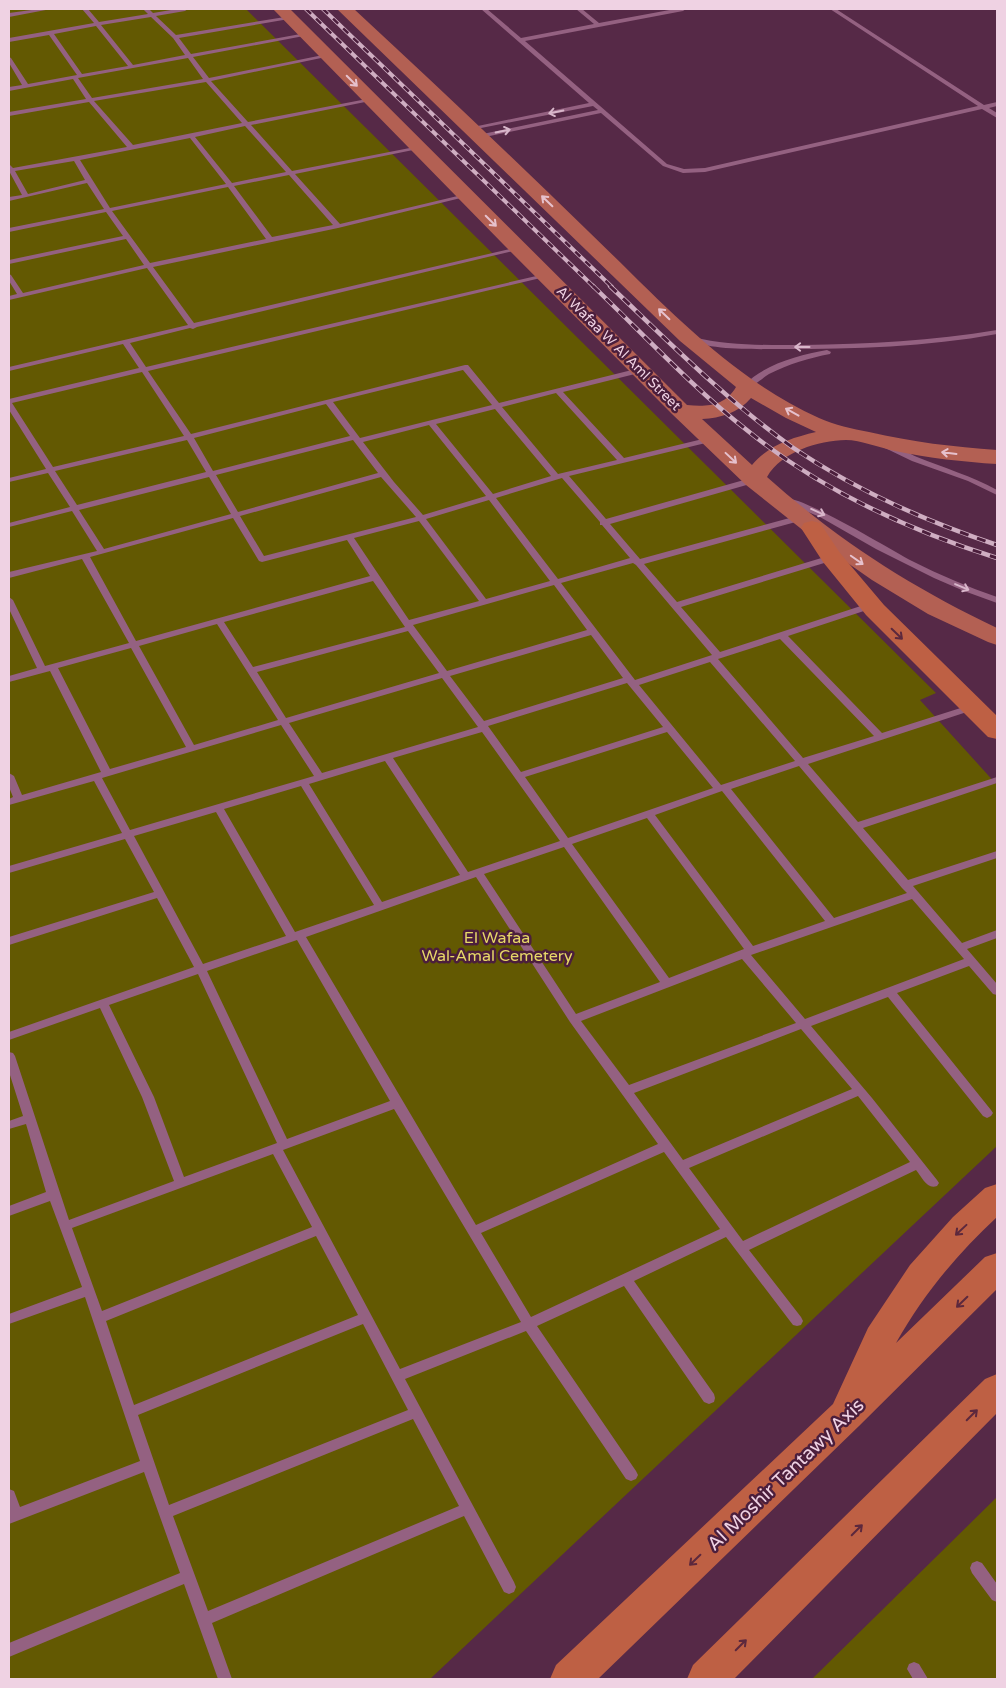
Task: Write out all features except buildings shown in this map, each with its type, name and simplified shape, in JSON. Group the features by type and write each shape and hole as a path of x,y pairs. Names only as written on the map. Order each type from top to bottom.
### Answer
{"highway":[{"path":"806,523 831,558 870,606 997,731"},
{"path":"846,1416 862,1374 881,1335 903,1299 928,1266 955,1236 997,1197"},
{"name":"Al Moshir Tantawy Axis","path":"570,1679 846,1416 997,1267"},
{"path":"707,1679 997,1390"}],"main road":[{"path":"345,9 687,337 748,385 810,422 854,435 937,452 997,457"},
{"name":"Al Wafaa W Al Aml Street","path":"285,13 545,276 711,439 772,496 806,523 907,593 935,609 997,637"},
{"path":"683,411 712,412 729,406 741,399 748,385"},
{"path":"754,480 763,465 770,458 789,447 826,437 854,435"}],"lane":[{"path":"9,16 48,9"},
{"path":"85,9 132,67"},
{"path":"146,9 175,37 207,80 338,226"},
{"path":"9,40 184,9"},
{"path":"484,9 664,165 676,170 705,170 997,104"},
{"path":"579,9 598,25"},
{"path":"520,40 683,9"},
{"path":"834,9 997,116"},
{"path":"175,37 285,13"},
{"path":"50,32 90,100 132,148"},
{"path":"9,89 306,35"},
{"path":"9,114 207,80 326,55"},
{"path":"9,59 26,86"},
{"path":"26,196 10,168 76,159 370,99"},
{"path":"476,133 594,104"},
{"path":"476,133 602,111"},
{"path":"190,135 271,241"},
{"path":"9,230 418,147"},
{"path":"76,159 108,210 193,327"},
{"path":"9,199 89,181"},
{"path":"9,298 466,196"},
{"path":"9,262 127,237"},
{"path":"9,370 518,249"},
{"path":"9,276 22,296"},
{"path":"102,552 9,402 545,276"},
{"path":"687,337 714,344 742,347 850,347 945,341 997,332"},
{"path":"126,343 190,437 262,559 421,518 560,476 711,439"},
{"path":"748,385 786,363 850,347"},
{"path":"9,480 190,437 465,367 497,406 603,523 674,606 802,762 997,991"},
{"path":"9,526 211,473 431,423 640,370"},
{"path":"558,391 622,461"},
{"path":"328,401 383,474 421,518 484,602"},
{"path":"431,423 491,497 631,681 669,728 722,788 832,923"},
{"path":"881,442 916,460 977,482 997,493"},
{"path":"9,576 383,474"},
{"path":"603,523 754,480"},
{"path":"772,496 823,515 905,561 997,600"},
{"path":"251,671 556,582 806,523"},
{"path":"349,537 374,578 408,626 444,673 667,983"},
{"path":"85,556 191,748"},
{"path":"674,606 831,558"},
{"path":"9,679 374,578"},
{"path":"9,600 42,670"},
{"path":"9,870 388,758 631,681 715,657 870,606"},
{"path":"219,621 320,778"},
{"path":"9,776 14,801 444,673 593,631"},
{"path":"782,635 880,736"},
{"path":"53,667 126,835 201,970 280,1146 320,1229 509,1587"},
{"path":"9,1036 722,788 974,707"},
{"path":"518,776 669,728"},
{"path":"388,758 466,877"},
{"path":"857,826 997,780"},
{"path":"304,783 380,908"},
{"path":"219,808 529,1324 631,1475"},
{"path":"649,813 747,953 801,1024 859,1091 933,1183"},
{"path":"906,885 997,854"},
{"path":"478,873 574,1019 728,1231 797,1321"},
{"path":"9,941 159,894"},
{"path":"574,1019 747,953 914,894"},
{"path":"960,948 997,934"},
{"path":"626,1090 971,961"},
{"path":"889,991 987,1113"},
{"path":"103,1003 148,1097 180,1183"},
{"path":"9,1056 54,1194 225,1679"},
{"path":"681,1166 859,1091"},
{"path":"66,1226 397,1104"},
{"path":"9,1125 30,1118"},
{"path":"474,1230 666,1146"},
{"path":"741,1248 918,1164"},
{"path":"9,1211 54,1194"},
{"path":"99,1318 320,1229"},
{"path":"398,1376 529,1324 728,1231"},
{"path":"626,1279 709,1398"},
{"path":"9,1319 89,1290"},
{"path":"131,1412 367,1317"},
{"path":"166,1513 418,1412"},
{"path":"9,1495 12,1517 148,1464"},
{"path":"204,1620 468,1508"},
{"path":"977,1568 997,1595"},
{"path":"9,1650 188,1576"}],"green space":[{"name":"El Wafaa Wal-Amal Cemetery","path":"9,9 246,9 936,693 920,700 997,785 997,1146 430,1679 9,1679"},
{"path":"997,1497 997,1679 812,1679"}],"railway":[{"path":"306,9 594,287"},
{"path":"323,9 612,287"},
{"path":"593,286 708,397 748,431 805,472 835,490 898,521 931,535 997,558"},
{"path":"610,286 721,390 792,447 840,477 891,503 943,526 997,545"}]}
